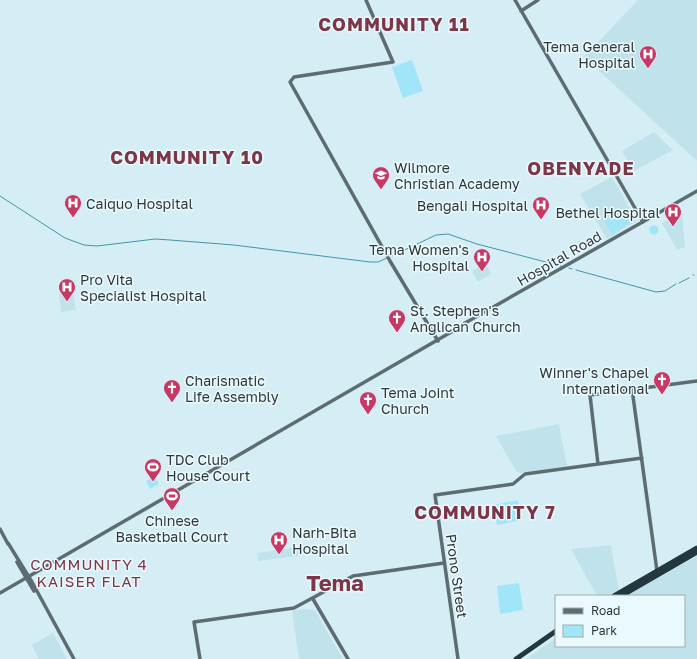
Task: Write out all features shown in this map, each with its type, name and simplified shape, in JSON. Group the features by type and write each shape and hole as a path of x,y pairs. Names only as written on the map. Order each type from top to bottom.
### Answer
{"highway":[{"path":"616,595 697,548"},
{"path":"623,595 697,552"},
{"path":"516,659 555,632"},
{"path":"521,659 555,635"}],"street":[{"path":"366,0 393,62 294,77 290,82 390,261 438,340"},
{"path":"515,0 643,222"},
{"path":"521,11 538,0"},
{"name":"Hospital Road","path":"0,592 697,192"},
{"path":"642,458 598,464 590,395 697,381"},
{"path":"632,389 657,571"},
{"name":"Prono Street","path":"458,659 434,495 513,484 524,474 598,464"},
{"path":"0,529 23,570 25,577 31,583 46,608 74,659"},
{"path":"200,659 194,622 294,608 353,576 444,563"},
{"path":"23,570 33,573 31,583"},
{"path":"25,577 31,583"},
{"path":"312,599 348,659"}],"shaded area":[{"name":"Tema General Hospital","path":"638,0 697,0 697,161 584,57"},
{"path":"654,132 673,150 634,171 622,151"},
{"path":"612,177 637,221 607,239 580,194"},
{"name":"Bethel Hospital","path":"682,212 685,247 677,250 662,223"},
{"name":"Tema Women's Hospital","path":"486,263 491,274 478,282 472,271"},
{"name":"Pro Vita Specialist Hospital","path":"73,292 76,310 61,312 59,294"},
{"path":"559,424 567,466 520,473 516,471 496,436"},
{"path":"611,545 619,592 614,595 596,595 571,549"},
{"name":"Narh-Bita Hospital","path":"299,547 303,553 298,556 258,561 257,553"},
{"path":"697,556 697,659 526,659 555,639 555,647 685,647 685,595 628,595"},
{"path":"304,609 315,610 343,659 299,659 292,611"},
{"path":"53,633 67,659 39,659 32,645"}],"green space":[{"path":"412,60 423,91 403,98 392,67"},
{"path":"623,210 630,223 612,234 604,221"},
{"path":"654,225 659,230 654,235 649,230"},
{"name":"TDC Club House Court","path":"155,476 159,484 150,489 146,481"},
{"path":"518,500 522,520 497,525 493,505"},
{"path":"519,583 523,610 500,614 497,586"}],"waterway":[{"path":"0,196 65,238 84,245 97,246 155,239 234,245 370,262 378,262 387,258"},
{"path":"392,256 436,235 448,234 477,244 561,266"},
{"path":"576,270 656,292 665,291 676,284"},
{"path":"679,283 689,278"}],"place":[{"name":"Tema General Hospital","path":"648,69"},
{"name":"Wilmore Christian Academy","path":"381,190"},
{"name":"Caiquo Hospital","path":"73,218"},
{"name":"Bengali Hospital","path":"541,220"},
{"name":"Bethel Hospital","path":"673,227"},
{"name":"Tema Women's Hospital","path":"482,272"},
{"name":"Pro Vita Specialist Hospital","path":"67,302"},
{"name":"St. Stephen's Anglican Church","path":"397,333"},
{"name":"Winner's Chapel International","path":"662,395"},
{"name":"Charismatic Life Assembly","path":"172,403"},
{"name":"Tema Joint Church","path":"368,415"},
{"name":"TDC Club House Court","path":"153,482"},
{"name":"Chinese Basketball Court","path":"172,511"},
{"name":"Narh-Bita Hospital","path":"279,555"}],"district":[{"name":"COMMUNITY 11","path":"394,24"},
{"name":"COMMUNITY 10","path":"187,157"},
{"name":"OBENYADE","path":"581,168"},
{"name":"COMMUNITY 7","path":"485,512"},
{"name":"COMMUNITY 4 KAISER FLAT","path":"89,572"},
{"name":"Tema","path":"335,582"}]}
